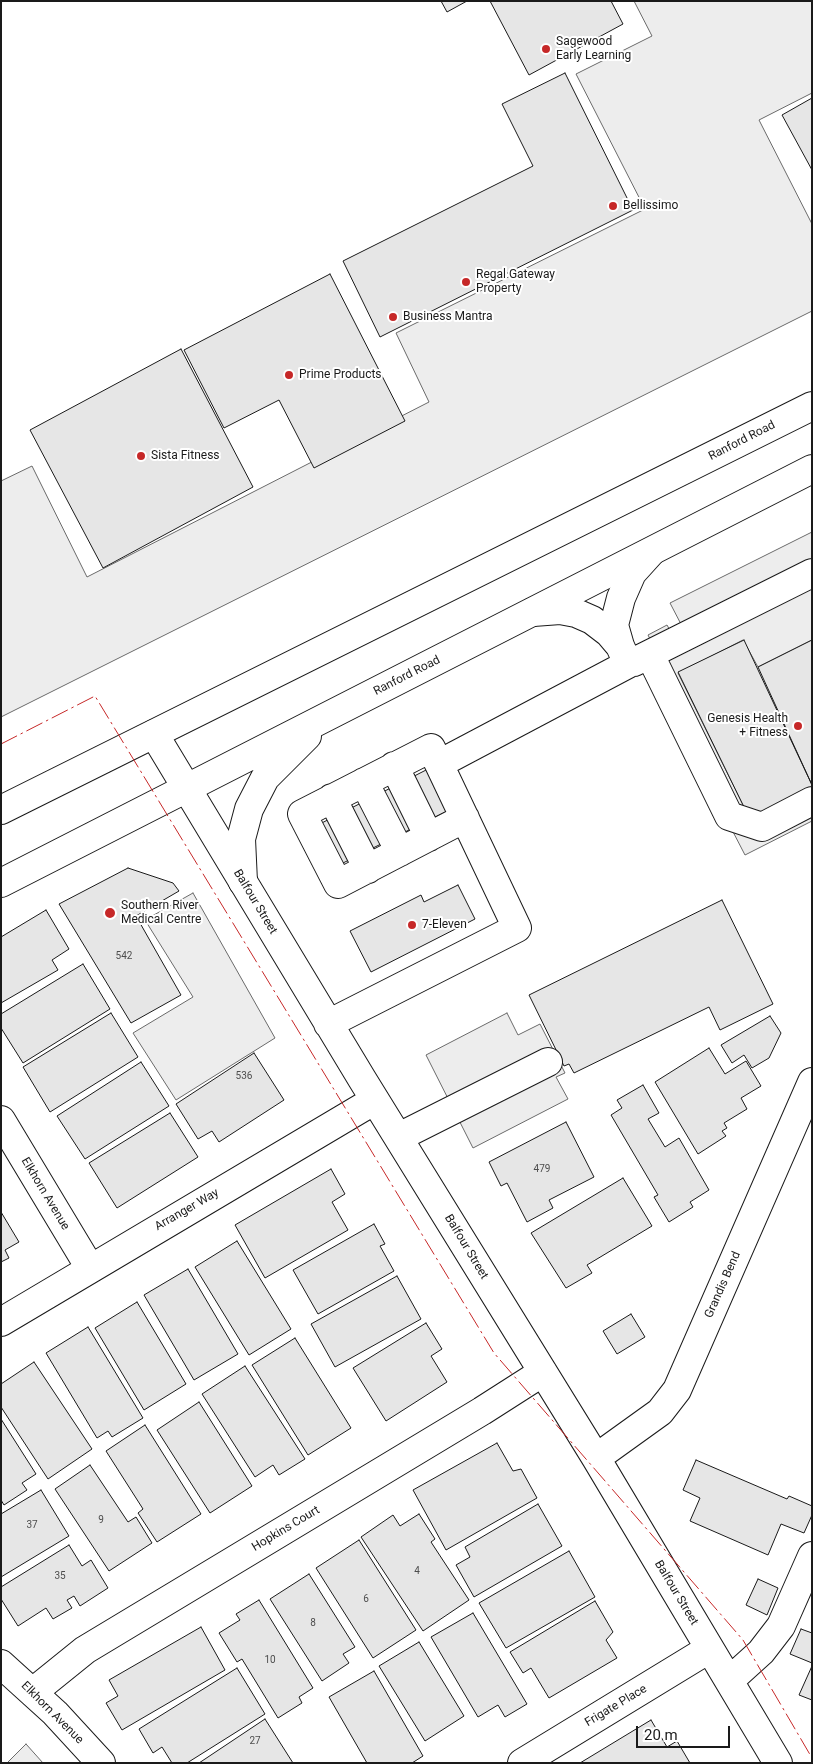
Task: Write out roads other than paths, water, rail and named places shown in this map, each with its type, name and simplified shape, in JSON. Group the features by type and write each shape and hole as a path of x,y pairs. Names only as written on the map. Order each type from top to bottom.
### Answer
{"street":[{"name":"Ranford Road","path":"1,810 812,406"},
{"name":"Ranford Road","path":"1,883 812,469"},
{"path":"651,552 632,573 621,598 614,626 729,816 762,827 812,801"},
{"path":"439,764 632,655 812,573"},
{"path":"533,612 560,610 576,613 592,620 632,655"},
{"path":"243,882 241,839 249,809 265,778 326,718"},
{"name":"Balfour Street","path":"154,734 328,1024 596,1458 778,1762"},
{"path":"328,1024 518,928 439,764 431,748 302,814 338,884 465,818"},
{"path":"394,766 429,837"},
{"path":"364,782 400,852"},
{"path":"399,1137 548,1062"},
{"name":"Grandis Bend","path":"596,1458 660,1412 677,1390 812,1082"},
{"name":"Arranger Way","path":"1,1322 375,1100"},
{"name":"Elkhorn Avenue","path":"1,1120 90,1268"},
{"name":"Hopkins Court","path":"33,1692 85,1650 543,1372"},
{"path":"729,1681 760,1652 781,1626 812,1556"},
{"name":"Frigate Place","path":"522,1763 710,1650"},
{"name":"Elkhorn Avenue","path":"1,1664 55,1713 101,1763"}],"place":[{"name":"Sagewood Early Learning","path":"546,49"},
{"name":"Bellissimo","path":"613,206"},
{"name":"Regal Gateway Property","path":"466,282"},
{"name":"Business Mantra","path":"393,317"},
{"name":"Prime Products","path":"289,375"},
{"name":"Sista Fitness","path":"141,456"},
{"name":"Genesis Health + Fitness","path":"798,726"},
{"name":"Southern River Medical Centre","path":"110,913"},
{"name":"7-Eleven","path":"412,925"}]}
